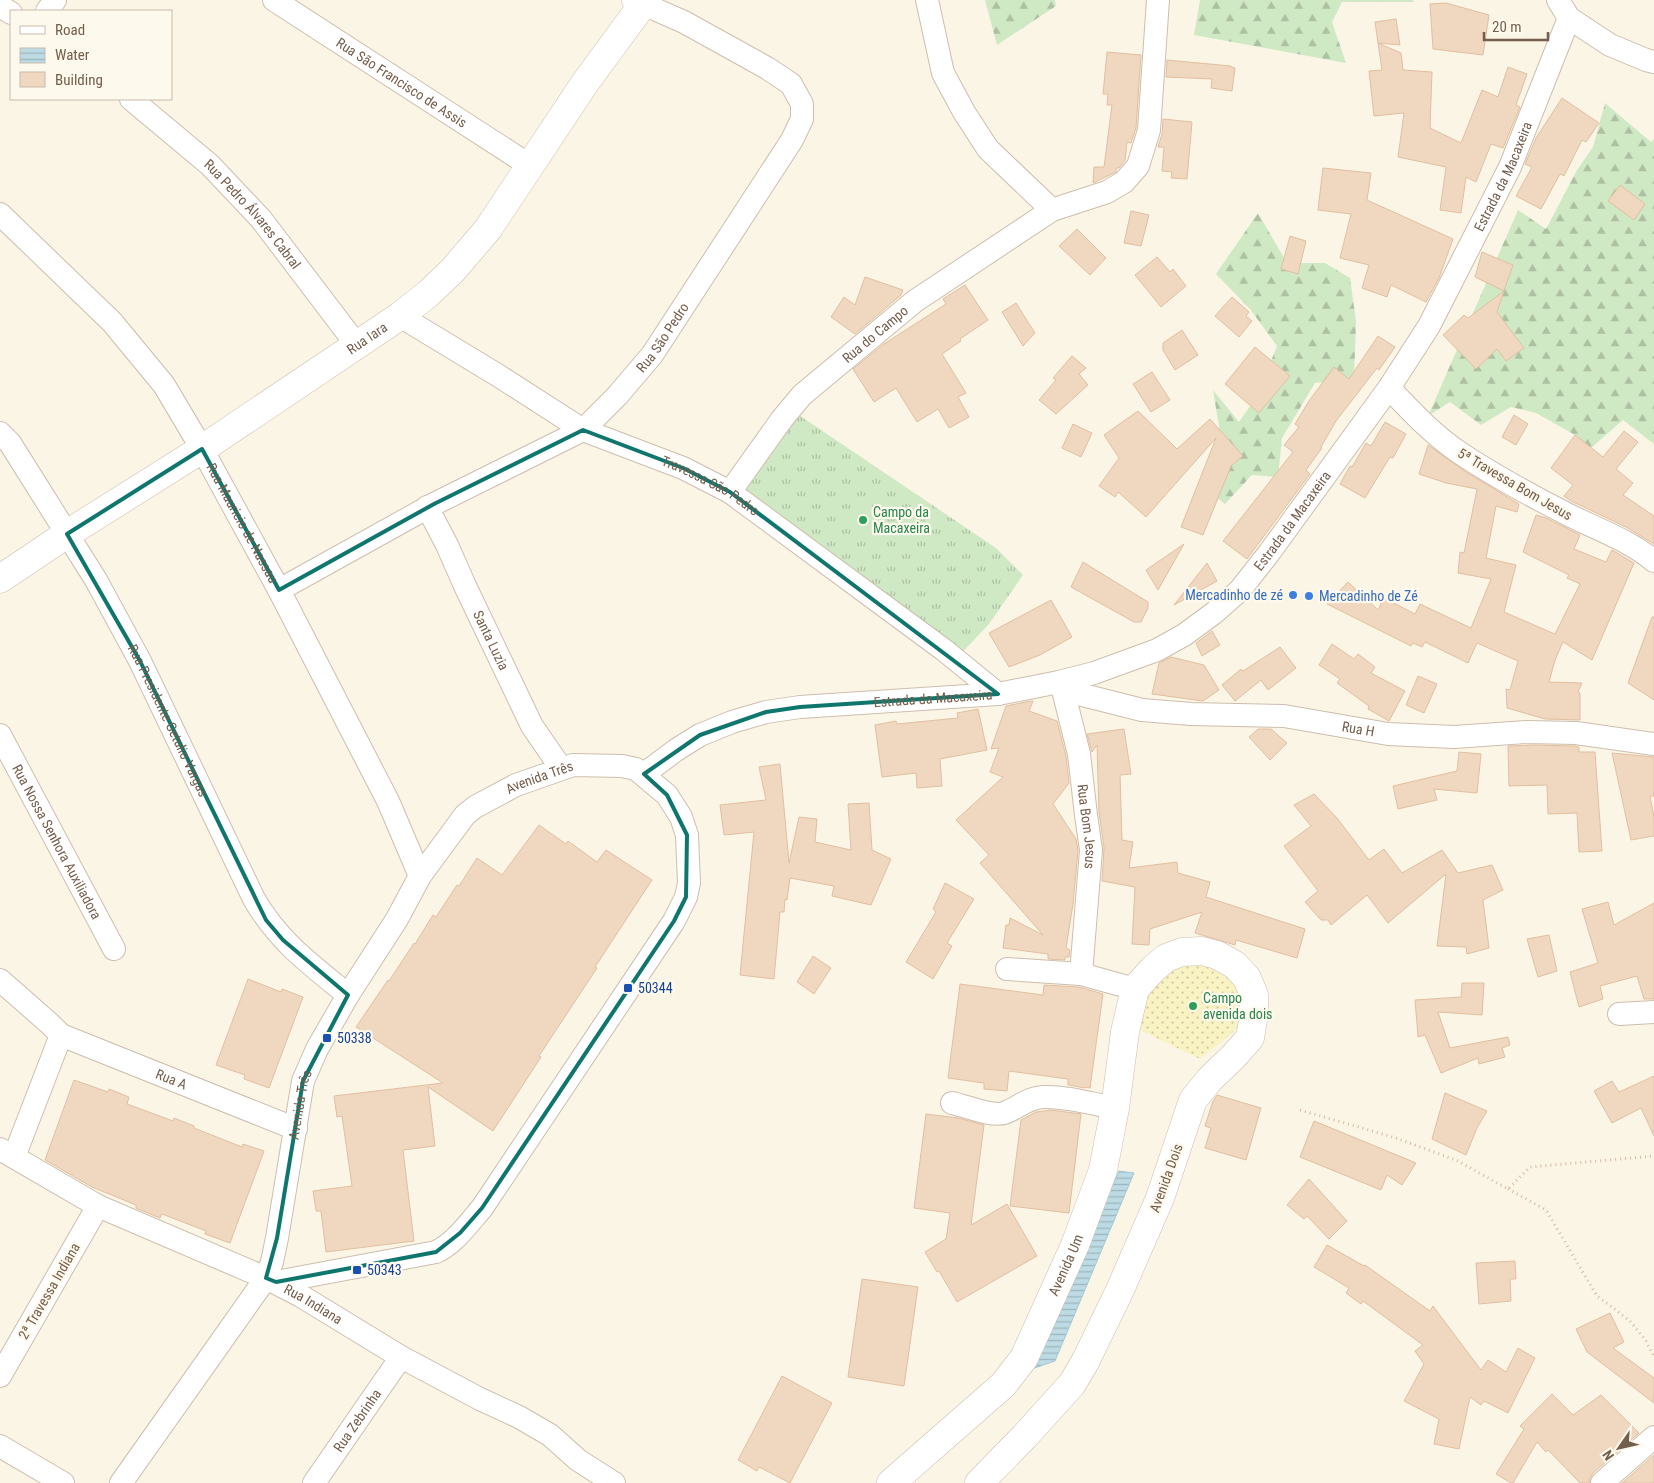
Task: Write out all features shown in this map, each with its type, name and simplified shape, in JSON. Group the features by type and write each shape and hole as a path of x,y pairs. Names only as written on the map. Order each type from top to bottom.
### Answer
{"street":[{"name":"Rua São Francisco de Assis","path":"274,0 529,165"},
{"path":"927,0 943,73 964,112 988,149 1052,210"},
{"name":"Rua do Campo","path":"730,492 782,419 802,395 915,301 1052,210 1107,192 1124,182 1138,166 1149,130 1158,0"},
{"name":"Rua Iara","path":"0,579 202,448 400,316 429,293 488,229 639,2"},
{"name":"Rua São Pedro","path":"279,590 427,507 583,430 617,396 652,355 792,140 802,119 802,104 791,84 767,68 684,22 639,2"},
{"path":"1564,9 1610,45 1654,62"},
{"name":"Estrada da Macaxeira","path":"644,774 700,735 732,722 766,712 800,707 998,694 1061,686 1157,650 1184,635 1214,613 1240,590 1308,501 1389,388 1429,326 1510,167 1564,9"},
{"name":"Rua Pedro Álvares Cabral","path":"132,100 210,165 261,218 356,344"},
{"name":"Rua Mauricio de Nassau","path":"0,214 112,322 164,385 202,448 279,590 388,801 420,876"},
{"name":"Travessa São Pedro","path":"400,316 583,430 684,468 730,492 944,650 998,694"},
{"name":"5ª Travessa Bom Jesus","path":"1389,388 1434,432 1459,452 1533,496 1621,540 1646,554 1654,561"},
{"name":"Rua Presidente Getulio Vargas","path":"0,433 10,443 96,580 140,660 254,899 266,920 283,940 348,995"},
{"name":"Santa Luzia","path":"427,507 532,726 561,768"},
{"name":"Rua H","path":"1061,686 1142,710 1190,714 1284,716 1388,734 1454,737 1526,732 1576,733 1654,744"},
{"name":"Rua Bom Jesus","path":"1061,686 1079,754 1091,850 1082,974"},
{"name":"Rua Nossa Senhora Auxiliadora","path":"0,735 114,949"},
{"name":"Avenida Três","path":"121,1483 270,1280 303,1081 324,1034 397,919 420,876 465,815 475,807 516,785 573,764 622,766 636,769 644,774 668,795 687,835 689,883 686,897 674,921 482,1208 455,1238 444,1248 436,1252 270,1280"},
{"name":"Avenida Dois","path":"979,1483 1072,1384 1085,1362 1120,1290 1160,1198 1193,1100 1210,1079 1250,1038 1254,1014 1254,995 1247,978 1235,965 1217,955 1202,951 1182,952 1166,958 1135,989"},
{"path":"1007,969 1082,974 1135,989"},
{"path":"0,980 55,1030 7,1153"},
{"name":"Avenida Um","path":"891,1483 1003,1385 1024,1358 1075,1245 1103,1170 1115,1108 1125,1032 1135,989"},
{"path":"1619,1014 1654,1012"},
{"name":"Rua A","path":"55,1030 296,1129"},
{"path":"952,1103 994,1114 1005,1113 1023,1102 1042,1097 1059,1097 1115,1108"},
{"name":"Rua Indiana","path":"7,1153 98,1206 270,1280 401,1357 550,1435 578,1460 614,1483"},
{"name":"2ª Travessa Indiana","path":"0,1376 98,1206"},
{"name":"Rua Zebrinha","path":"314,1483 401,1357"},
{"path":"1602,1483 1654,1437"},
{"path":"0,1446 63,1483"}],"path":[{"path":"1300,1110 1396,1138 1458,1161 1546,1210 1597,1296 1630,1321 1646,1341 1654,1357"},
{"path":"1508,1189 1530,1167 1654,1156"}],"highlighted area":[{"path":"583,430 683,468 730,492 998,694 800,707 766,712 700,735 644,774 667,795 687,835 686,897 674,921 482,1208 460,1233 436,1252 276,1282 266,1278 277,1238 303,1081 348,995 283,940 266,920 140,661 67,534 202,449 279,590 434,504"}],"green space":[{"path":"985,0 1055,0 1056,6 997,45"},
{"path":"1200,0 1413,0 1414,2 1342,2 1332,22 1346,63 1194,35"},
{"path":"1605,103 1651,142 1654,139 1654,444 1623,420 1591,448 1575,435 1536,413 1511,407 1481,425 1450,402 1428,416 1518,210 1546,229 1577,170 1593,147"},
{"path":"1258,213 1287,263 1325,263 1350,278 1356,321 1354,379 1315,383 1282,438 1278,477 1252,475 1225,504 1205,488 1220,433 1213,390 1239,422 1257,396 1277,346 1250,309 1216,274"},
{"name":"Campo da Macaxeira","path":"790,409 996,548 1023,575 989,624 956,659 733,492"}],"sand":[{"name":"Campo avenida dois","path":"1168,949 1245,974 1247,1008 1243,1019 1233,1032 1200,1059 1136,1028 1142,982"}],"water":[{"path":"1119,1171 1134,1173 1055,1361 1023,1372"}],"building":[{"path":"1446,3 1489,15 1483,55 1433,49 1430,4"},
{"path":"1396,19 1400,45 1378,43 1375,22"},
{"path":"1378,43 1401,53 1403,70 1432,72 1430,128 1461,143 1482,90 1498,97 1508,67 1527,74 1516,105 1520,107 1503,148 1491,144 1476,182 1466,177 1461,213 1440,210 1446,167 1398,157 1404,113 1374,116 1369,71 1382,70"},
{"path":"1107,52 1141,55 1136,128 1131,143 1127,142 1125,160 1119,168 1116,168 1116,172 1093,183 1094,167 1104,167 1112,105 1107,105 1108,94 1103,94"},
{"path":"1167,60 1231,66 1235,68 1232,91 1211,88 1212,79 1166,77"},
{"path":"1562,98 1599,123 1586,142 1582,140 1564,176 1560,174 1541,209 1516,196 1532,167 1525,164 1536,138"},
{"path":"1163,119 1192,122 1187,179 1171,178 1172,172 1162,171 1164,147 1158,147 1162,134"},
{"path":"1323,168 1371,173 1367,200 1453,239 1439,278 1426,302 1391,285 1387,297 1362,288 1369,265 1340,258 1351,214 1318,210"},
{"path":"1620,185 1645,204 1634,220 1608,201"},
{"path":"1131,211 1149,215 1141,246 1124,243"},
{"path":"1077,229 1106,258 1090,275 1059,246"},
{"path":"1290,236 1306,241 1298,274 1281,269"},
{"path":"1482,252 1513,265 1504,291 1475,277"},
{"path":"1157,257 1170,272 1173,269 1186,286 1161,307 1135,275"},
{"path":"865,277 903,290 901,295 855,334 831,317 844,297 855,305"},
{"path":"965,285 988,320 942,354 966,393 958,397 969,417 949,428 938,409 917,422 896,388 874,402 853,369 884,344 946,304 943,299"},
{"path":"1504,291 1497,312 1524,348 1506,361 1497,349 1476,369 1443,335 1464,315 1468,318"},
{"path":"1232,297 1249,312 1246,316 1252,321 1239,337 1215,316"},
{"path":"1016,303 1035,333 1023,346 1002,312"},
{"path":"1182,330 1198,355 1175,370 1163,350 1163,343"},
{"path":"1378,336 1395,347 1379,370 1377,368 1336,421 1322,448 1306,470 1310,474 1247,559 1223,541 1293,452 1284,445 1299,427 1295,424 1334,367 1349,379"},
{"path":"1255,347 1290,376 1259,413 1225,384"},
{"path":"1072,356 1086,368 1079,374 1088,385 1056,414 1039,400 1056,380 1053,378"},
{"path":"1152,372 1170,400 1151,412 1133,384"},
{"path":"1138,411 1177,449 1210,419 1243,456 1231,466 1203,535 1181,527 1216,438 1146,517 1118,492 1115,497 1099,486 1119,458 1104,435"},
{"path":"1514,415 1528,424 1516,445 1502,437"},
{"path":"1385,422 1406,434 1393,458 1390,457 1365,498 1340,484 1366,443 1371,446"},
{"path":"1073,424 1092,433 1081,457 1062,448"},
{"path":"1624,431 1638,442 1616,469 1633,483 1623,495 1654,516 1654,544 1628,528 1564,496 1573,485 1551,468 1575,435 1603,457"},
{"path":"1428,445 1466,472 1519,504 1517,512 1496,506 1486,558 1516,565 1504,612 1555,634 1580,584 1567,578 1569,575 1523,552 1536,515 1580,535 1574,549 1606,562 1612,550 1634,563 1592,660 1563,642 1555,660 1549,682 1582,683 1578,692 1580,693 1580,720 1545,719 1507,708 1506,689 1510,690 1518,661 1477,643 1468,663 1425,642 1422,647 1413,643 1411,646 1327,604 1348,582 1378,610 1384,598 1415,614 1420,604 1471,628 1491,579 1458,573 1460,552 1464,553 1477,489 1446,483 1419,474"},
{"path":"1184,544 1158,590 1146,570"},
{"path":"1083,562 1148,602 1148,608 1141,622 1134,622 1071,587"},
{"path":"1207,563 1217,581 1174,605"},
{"path":"1051,600 1072,637 1040,655 1009,667 989,633"},
{"path":"1652,617 1654,617 1654,700 1628,683"},
{"path":"1212,631 1220,645 1202,656 1196,643"},
{"path":"1332,644 1354,659 1358,654 1375,667 1371,673 1405,691 1389,721 1368,709 1369,706 1337,683 1340,679 1319,665"},
{"path":"1280,647 1296,668 1268,690 1261,680 1235,701 1222,685 1241,669 1243,671"},
{"path":"1171,657 1204,665 1219,690 1203,701 1152,694 1159,663"},
{"path":"1418,676 1437,684 1424,713 1406,705"},
{"path":"1033,701 1029,711 1057,721 1066,756 1069,783 1053,804 1076,839 1078,850 1073,904 1066,948 1070,950 1069,957 1065,957 1065,960 1048,959 1048,954 1003,948 1006,925 1009,925 1010,918 1043,935 980,863 989,855 956,820 1003,777 990,772 999,748 991,749 1006,706"},
{"path":"978,709 987,750 940,759 942,786 917,788 916,773 882,777 875,725 896,721 897,724 958,718 957,713"},
{"path":"1124,729 1131,774 1120,775 1122,840 1133,842 1129,868 1177,862 1178,873 1210,882 1206,897 1305,929 1297,958 1236,940 1235,945 1195,933 1202,912 1150,929 1149,945 1132,944 1135,887 1102,881 1104,848 1099,812 1097,745 1092,752 1087,734"},
{"path":"1258,729 1271,729 1287,743 1270,760 1249,737"},
{"path":"1508,746 1575,746 1579,747 1579,752 1595,752 1602,851 1579,852 1577,813 1548,814 1547,785 1509,786"},
{"path":"1459,752 1481,754 1477,793 1434,789 1437,800 1398,809 1393,786 1457,771"},
{"path":"1612,753 1654,757 1654,796 1650,796 1654,817 1654,836 1631,840"},
{"path":"780,764 789,863 799,817 817,819 815,842 851,850 848,804 869,803 872,850 891,859 871,905 832,896 834,886 790,878 784,912 780,912 774,979 740,975 754,832 724,835 720,805 766,800 759,767"},
{"path":"1314,794 1337,818 1369,860 1384,849 1402,873 1442,850 1458,873 1492,865 1503,890 1483,900 1489,948 1467,954 1466,947 1437,946 1446,874 1388,923 1367,895 1331,925 1328,920 1321,920 1305,902 1318,891 1284,846 1311,826 1294,805"},
{"path":"539,825 566,844 568,841 597,862 606,850 652,880 595,967 597,968 539,1056 541,1057 493,1131 428,1087 435,1146 403,1150 414,1241 326,1252 321,1211 316,1211 313,1191 352,1186 342,1116 337,1117 334,1096 443,1083 356,1027 415,944 433,915 436,917 477,858 502,875"},
{"path":"945,883 974,899 947,943 952,946 933,979 906,962 936,912 933,909"},
{"path":"1608,902 1614,925 1654,903 1654,999 1644,999 1637,976 1600,986 1603,999 1579,1007 1570,972 1598,963 1582,909"},
{"path":"1549,935 1557,971 1538,977 1527,939"},
{"path":"813,956 831,968 814,994 797,982"},
{"path":"248,979 281,992 282,989 303,997 269,1088 244,1079 245,1075 216,1065"},
{"path":"1462,983 1484,983 1482,1015 1438,1012 1450,1048 1508,1037 1510,1045 1502,1048 1505,1057 1479,1064 1478,1058 1441,1073 1425,1035 1418,1037 1415,1000 1461,997"},
{"path":"960,984 1043,995 1044,985 1079,987 1103,994 1090,1088 1068,1085 1068,1079 1009,1071 1007,1091 984,1089 984,1083 948,1078"},
{"path":"1654,1076 1654,1136 1641,1108 1612,1123 1594,1091 1612,1081 1619,1092"},
{"path":"74,1080 108,1092 109,1089 129,1097 127,1104 173,1121 174,1118 242,1147 243,1144 264,1151 230,1243 205,1234 206,1231 162,1214 160,1218 136,1208 136,1205 92,1187 45,1160"},
{"path":"1445,1093 1487,1111 1477,1128 1466,1155 1432,1139"},
{"path":"1217,1095 1261,1108 1246,1160 1205,1148 1211,1128 1205,1126 1213,1101"},
{"path":"1051,1110 1081,1114 1069,1213 1010,1206 1021,1120 1036,1112"},
{"path":"926,1114 958,1118 984,1125 971,1225 1007,1204 1037,1256 957,1302 939,1271 937,1272 925,1252 946,1239 950,1213 914,1208"},
{"path":"1314,1121 1416,1163 1402,1185 1387,1175 1381,1190 1300,1157"},
{"path":"1309,1179 1347,1221 1329,1239 1307,1216 1304,1219 1287,1205"},
{"path":"1327,1245 1365,1265 1430,1311 1433,1306 1481,1370 1488,1360 1506,1372 1518,1348 1535,1358 1508,1413 1484,1401 1481,1405 1470,1397 1459,1449 1434,1444 1439,1419 1404,1401 1424,1364 1415,1351 1423,1345 1363,1301 1361,1304 1346,1293 1349,1288 1314,1267"},
{"path":"1515,1261 1516,1279 1510,1279 1511,1301 1479,1304 1476,1263"},
{"path":"862,1279 918,1287 904,1386 848,1377"},
{"path":"1610,1313 1624,1342 1613,1348 1654,1378 1654,1403 1587,1352 1576,1329"},
{"path":"782,1376 832,1403 790,1483 759,1467 757,1471 738,1460"},
{"path":"1552,1394 1573,1415 1601,1395 1639,1433 1593,1473 1589,1483 1580,1483 1548,1450 1546,1452 1537,1442 1513,1483 1511,1483 1496,1474 1524,1429 1520,1426"},
{"path":"1654,1455 1654,1483 1622,1483"}],"place":[{"name":"Campo da Macaxeira","path":"863,520"},
{"name":"Mercadinho de zé","path":"1293,595"},
{"name":"Mercadinho de Zé","path":"1309,596"},
{"name":"50344","path":"628,988"},
{"name":"Campo avenida dois","path":"1193,1006"},
{"name":"50338","path":"327,1038"},
{"name":"50343","path":"357,1270"}]}
